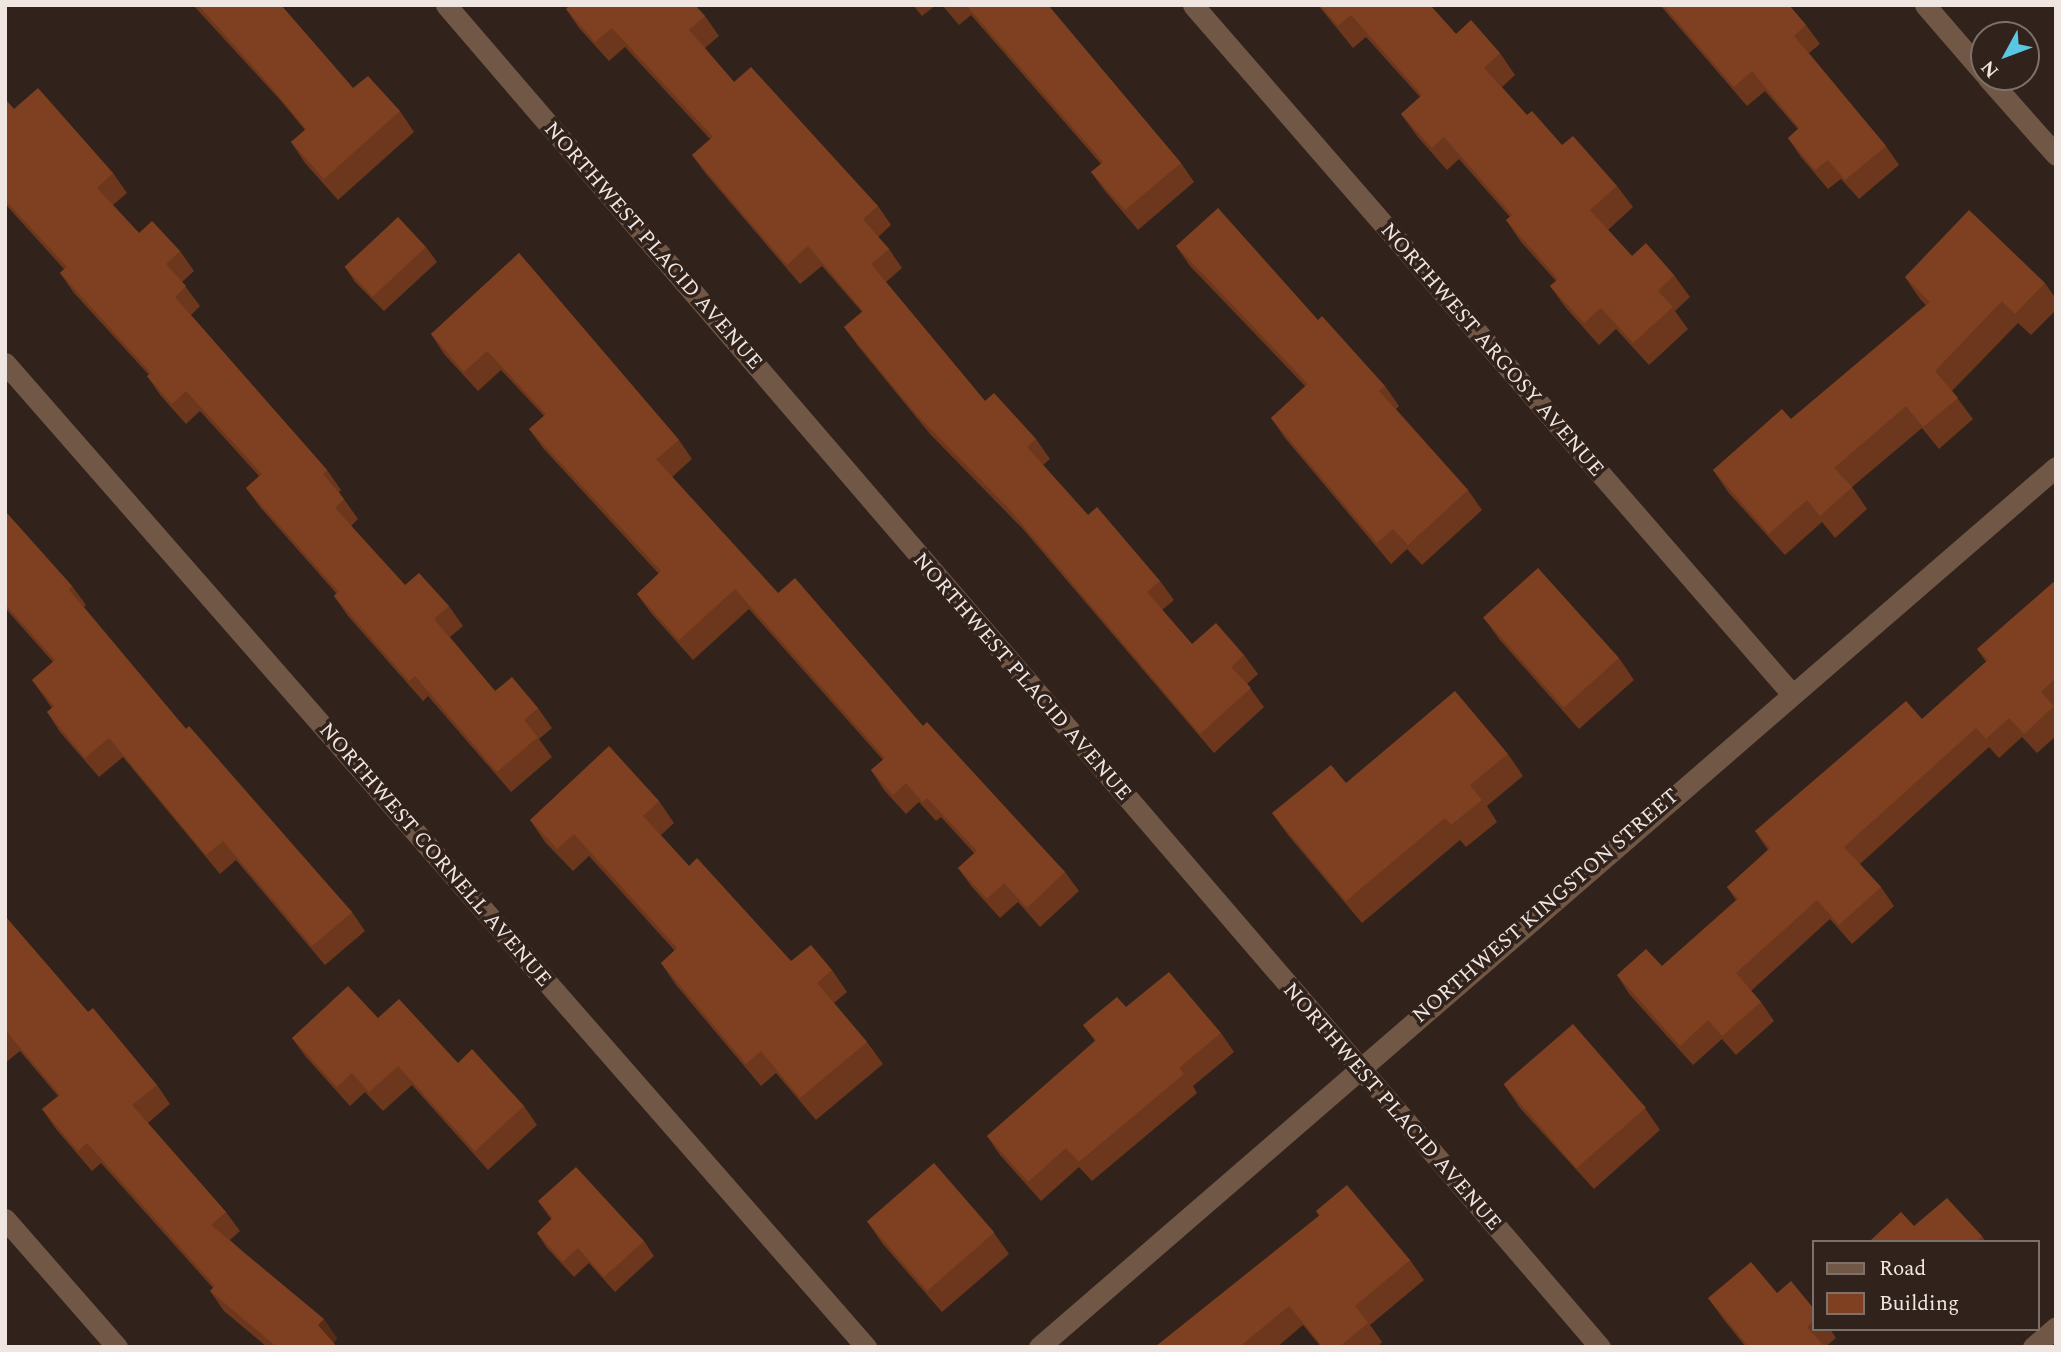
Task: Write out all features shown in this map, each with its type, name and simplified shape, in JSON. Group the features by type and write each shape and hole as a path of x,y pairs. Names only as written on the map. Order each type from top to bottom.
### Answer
{"street":[{"name":"NORTHWEST PLACID AVENUE","path":"446,5 1600,1347"},
{"name":"NORTHWEST ARGOSY AVENUE","path":"1193,5 1792,694"},
{"path":"1925,5 1970,57"},
{"path":"2000,91 2056,155"},
{"name":"NORTHWEST CORNELL AVENUE","path":"5,363 866,1347"},
{"name":"NORTHWEST KINGSTON STREET","path":"1039,1347 1358,1068 2056,467"},
{"path":"5,1219 117,1347"},
{"path":"2032,1347 2056,1327"}],"building":[{"path":"198,5 281,5 353,88 368,76 400,111 324,179 291,142 306,129"},
{"path":"570,5 695,5 705,16 689,30 734,82 751,67 878,206 863,219 889,249 871,264 985,401 994,393 1036,439 1027,447 1088,515 1097,507 1160,581 1147,592 1192,644 1216,623 1244,655 1231,667 1251,688 1200,734 1010,510 917,415 844,327 863,311 808,246 787,265 692,155 713,137 612,28 595,42 566,9"},
{"path":"966,5 1048,5 1181,163 1125,210 1091,172 1103,162"},
{"path":"1320,5 1430,5 1456,34 1471,20 1500,53 1484,68 1527,115 1532,111 1562,145 1573,136 1617,186 1590,210 1632,256 1646,243 1674,275 1658,291 1673,307 1633,343 1601,308 1584,323 1550,286 1558,279 1506,220 1512,215 1444,137 1432,148 1401,114 1422,95 1351,15 1338,26"},
{"path":"1663,5 1789,5 1806,25 1794,36 1886,146 1845,180 1828,160 1815,170 1788,138 1799,128 1752,71 1734,87"},
{"path":"38,88 113,173 97,188 139,233 152,221 180,251 166,264 186,286 175,297 327,470 323,474 344,499 335,508 405,585 419,573 449,606 434,619 495,691 512,677 538,708 524,720 538,737 497,772 415,676 409,681 334,596 339,592 246,488 262,474 186,391 172,404 147,376 151,373 60,273 67,267 5,200 5,99 14,109"},
{"path":"1218,208 1318,320 1322,316 1385,386 1379,391 1468,490 1408,545 1393,529 1377,543 1271,418 1308,384 1176,246"},
{"path":"1969,210 2045,283 2015,314 2002,301 1935,371 1958,398 1923,427 1906,406 1834,468 1852,487 1820,516 1807,500 1769,534 1713,470 1782,409 1791,419 1930,302 1905,277"},
{"path":"398,217 426,247 373,297 345,267"},
{"path":"519,253 679,440 656,459 778,593 795,578 923,726 927,722 1065,872 1027,908 1004,883 987,899 958,868 977,851 927,798 922,802 906,783 893,795 871,770 885,758 735,589 679,640 637,594 661,571 529,429 546,414 487,351 464,372 431,334"},
{"path":"5,511 72,586 69,590 186,729 189,726 352,912 312,946 223,841 206,855 109,738 85,758 47,712 54,706 32,680 55,660 5,604"},
{"path":"1538,568 1619,658 1564,707 1483,618"},
{"path":"2056,580 2056,678 2041,692 2054,706 2024,734 2009,718 1986,739 1976,728 1844,847 1881,887 1839,925 1817,900 1736,973 1761,1002 1722,1036 1708,1020 1680,1046 1617,975 1646,949 1662,966 1738,899 1727,887 1770,848 1755,831 1906,701 1922,719 1988,660 1977,649"},
{"path":"1455,691 1508,754 1470,785 1482,800 1451,825 1445,818 1346,901 1272,813 1331,765 1346,783"},
{"path":"609,746 659,801 643,816 689,866 697,858 791,961 811,945 832,970 817,983 867,1042 800,1098 761,1051 746,1064 661,963 677,948 574,834 557,849 530,820"},
{"path":"5,916 88,1012 93,1008 157,1085 132,1105 226,1212 211,1225 324,1319 318,1325 337,1347 277,1347 210,1291 215,1286 87,1143 78,1151 42,1109 60,1095 5,1032"},
{"path":"1169,972 1221,1033 1179,1068 1184,1074 1079,1162 1066,1148 1028,1182 987,1136 1096,1040 1083,1025 1117,997 1126,1007"},
{"path":"348,986 378,1018 399,999 458,1063 472,1049 524,1106 475,1151 398,1066 369,1092 352,1073 337,1087 292,1038"},
{"path":"1573,1024 1646,1108 1576,1168 1504,1084"},
{"path":"934,1163 994,1232 927,1291 867,1221"},
{"path":"576,1167 644,1241 604,1277 578,1248 563,1262 537,1233 553,1218 538,1201"},
{"path":"1347,1185 1410,1260 1355,1306 1368,1323 1339,1347 1323,1347 1289,1306 1239,1347 1155,1347 1320,1215 1316,1211"},
{"path":"1947,1198 1982,1236 1978,1240 1871,1240 1901,1212 1914,1226"},
{"path":"1751,1262 1777,1293 1791,1281 1812,1307 1812,1323 1807,1327 1825,1347 1749,1347 1708,1298"}]}
